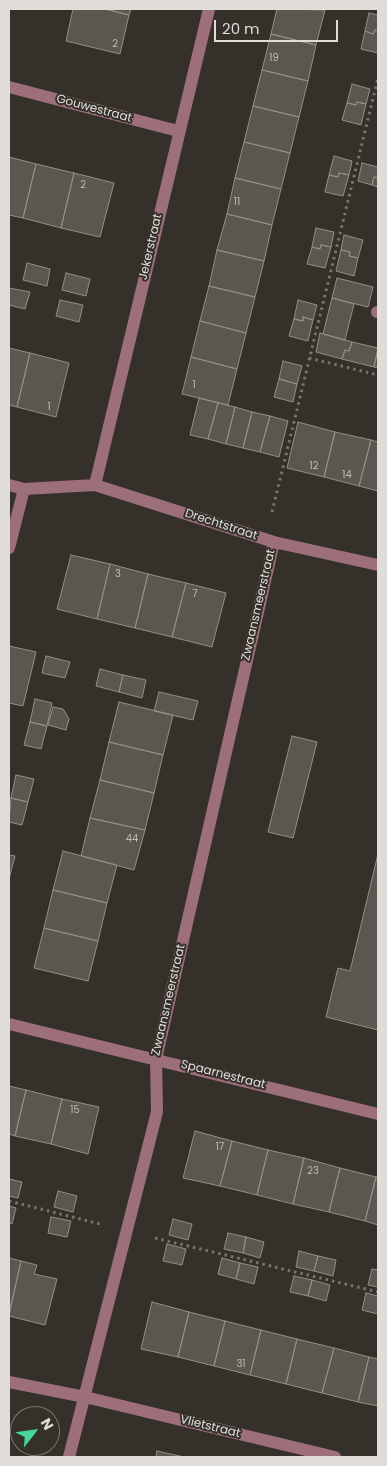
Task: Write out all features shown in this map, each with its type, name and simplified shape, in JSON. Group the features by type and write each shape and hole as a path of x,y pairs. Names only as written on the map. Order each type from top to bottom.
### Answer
{"street":[{"name":"Jekerstraat","path":"95,485 178,131 209,9"},
{"name":"Gouwestraat","path":"9,86 178,131"},
{"path":"9,485 24,489 95,485"},
{"name":"Drechtstraat","path":"95,485 270,540 378,565"},
{"path":"9,548 24,489"},
{"name":"Zwaansmeerstraat","path":"69,1457 157,1112 156,1059 270,540"},
{"name":"Spaarnestraat","path":"9,1024 378,1114"},
{"name":"Vlietstraat","path":"9,1382 85,1397 334,1457"}],"path":[{"path":"270,540 309,358 378,78"},
{"path":"309,358 378,375"},
{"path":"9,1201 378,1292"}],"building":[{"path":"73,9 105,9 129,15 120,54 66,41"},
{"path":"105,9 131,9 129,15"},
{"path":"277,9 325,10 316,45 271,34"},
{"path":"369,13 378,15 378,31 375,30 373,34 365,31"},
{"path":"375,30 378,31 378,53 361,49 365,31 373,34"},
{"path":"271,34 316,45 308,81 262,70"},
{"path":"262,70 308,81 299,117 253,106"},
{"path":"352,84 370,89 366,104 357,102 356,105 347,103"},
{"path":"357,102 366,104 361,125 342,120 347,103 356,105"},
{"path":"253,106 299,117 290,153 244,142"},
{"path":"244,142 290,153 281,189 235,178"},
{"path":"334,156 352,161 349,175 339,173 338,177 329,175"},
{"path":"9,157 36,164 23,218 9,215"},
{"path":"362,163 378,167 378,178 374,177 372,185 358,181"},
{"path":"36,164 74,173 61,228 23,218"},
{"path":"74,173 114,183 100,237 61,228"},
{"path":"339,173 349,175 343,196 325,192 329,175 338,177"},
{"path":"374,177 378,178 378,187 372,185"},
{"path":"235,178 281,189 272,225 227,214"},
{"path":"227,214 272,225 264,261 217,250"},
{"path":"316,228 334,232 331,247 321,245 320,249 312,247"},
{"path":"344,235 363,240 358,258 349,256 350,252 341,250"},
{"path":"321,245 331,247 325,268 307,264 312,247 320,249"},
{"path":"217,250 264,261 255,297 209,286"},
{"path":"341,250 350,252 349,256 358,258 354,276 336,271"},
{"path":"27,263 50,269 47,286 23,280"},
{"path":"66,273 90,279 86,296 62,290"},
{"path":"337,278 373,287 368,307 332,298"},
{"path":"209,286 255,297 246,333 200,321"},
{"path":"9,288 30,292 25,309 9,305"},
{"path":"332,298 354,304 345,340 323,334"},
{"path":"60,300 83,305 79,322 56,316"},
{"path":"298,300 317,305 313,320 303,317 303,321 294,319"},
{"path":"303,317 313,320 308,341 289,336 294,319 303,321"},
{"path":"200,321 246,333 237,369 191,357"},
{"path":"320,333 352,342 349,351 345,350 342,359 316,352"},
{"path":"352,342 378,348 374,367 342,359 345,350 349,351"},
{"path":"9,348 30,353 17,407 9,405"},
{"path":"378,349 378,368 374,367"},
{"path":"30,353 69,363 56,417 17,407"},
{"path":"191,357 237,369 228,405 182,394"},
{"path":"283,361 302,366 297,384 279,379"},
{"path":"279,379 297,384 293,402 274,397"},
{"path":"199,398 218,403 208,439 190,435"},
{"path":"218,403 235,407 226,444 208,439"},
{"path":"235,407 252,412 243,448 226,444"},
{"path":"252,412 270,416 260,452 243,448"},
{"path":"270,416 288,421 279,457 260,452"},
{"path":"298,422 335,432 324,477 287,468"},
{"path":"335,432 371,440 359,486 324,477"},
{"path":"371,440 378,442 378,491 359,486"},
{"path":"71,555 110,564 97,619 57,609"},
{"path":"110,564 148,574 135,628 97,619"},
{"path":"148,574 186,583 172,637 135,628"},
{"path":"186,583 226,593 212,647 172,637"},
{"path":"9,646 36,652 23,706 9,703"},
{"path":"46,656 70,662 65,678 42,673"},
{"path":"100,669 123,675 119,692 96,686"},
{"path":"123,675 146,680 142,698 119,692"},
{"path":"159,692 198,701 193,720 154,711"},
{"path":"35,699 52,703 47,726 30,722"},
{"path":"119,702 173,715 163,755 109,742"},
{"path":"53,707 63,709 69,719 66,730 48,725"},
{"path":"30,722 47,726 41,749 24,745"},
{"path":"292,736 317,742 293,838 268,832"},
{"path":"109,742 163,755 154,793 100,780"},
{"path":"16,775 34,779 28,802 11,798"},
{"path":"100,780 154,793 145,830 90,818"},
{"path":"11,798 28,802 22,825 9,822"},
{"path":"90,818 145,830 134,870 81,856"},
{"path":"63,851 117,865 107,903 53,890"},
{"path":"378,854 378,1030 326,1017 338,968 350,971"},
{"path":"9,855 15,856 9,879"},
{"path":"53,890 107,903 98,941 44,928"},
{"path":"44,928 98,941 88,981 34,968"},
{"path":"9,1086 26,1090 15,1136 9,1134"},
{"path":"26,1090 62,1099 51,1144 15,1136"},
{"path":"62,1099 99,1107 88,1154 51,1144"},
{"path":"195,1131 232,1141 220,1186 183,1178"},
{"path":"232,1141 268,1150 257,1195 220,1186"},
{"path":"268,1150 304,1158 293,1204 257,1195"},
{"path":"304,1158 340,1168 329,1212 293,1204"},
{"path":"340,1168 376,1177 365,1221 329,1212"},
{"path":"376,1177 378,1177 378,1225 365,1221"},
{"path":"9,1179 22,1182 18,1198 9,1196"},
{"path":"58,1191 77,1196 73,1212 54,1207"},
{"path":"9,1206 16,1208 12,1224 9,1223"},
{"path":"51,1217 71,1221 67,1237 48,1233"},
{"path":"173,1219 192,1224 188,1240 169,1235"},
{"path":"228,1233 246,1237 243,1253 224,1249"},
{"path":"246,1237 264,1242 260,1258 243,1253"},
{"path":"167,1244 186,1249 182,1265 163,1261"},
{"path":"299,1251 318,1256 314,1271 296,1267"},
{"path":"318,1256 336,1260 333,1276 314,1271"},
{"path":"9,1258 21,1261 9,1313"},
{"path":"222,1258 240,1263 236,1279 218,1274"},
{"path":"21,1261 37,1265 34,1274 57,1279 45,1325 9,1316"},
{"path":"240,1263 258,1267 254,1284 236,1279"},
{"path":"372,1269 378,1270 378,1287 368,1285"},
{"path":"294,1276 312,1280 308,1296 290,1292"},
{"path":"312,1280 330,1285 326,1301 308,1296"},
{"path":"366,1293 378,1296 378,1314 362,1310"},
{"path":"152,1302 189,1312 178,1357 141,1349"},
{"path":"189,1312 225,1321 214,1366 178,1357"},
{"path":"225,1321 261,1330 250,1375 214,1366"},
{"path":"261,1330 297,1339 286,1384 250,1375"},
{"path":"297,1339 334,1348 322,1393 286,1384"},
{"path":"334,1348 369,1357 358,1402 322,1393"},
{"path":"369,1357 378,1359 378,1406 358,1402"},
{"path":"157,1451 184,1457 156,1457"}]}
